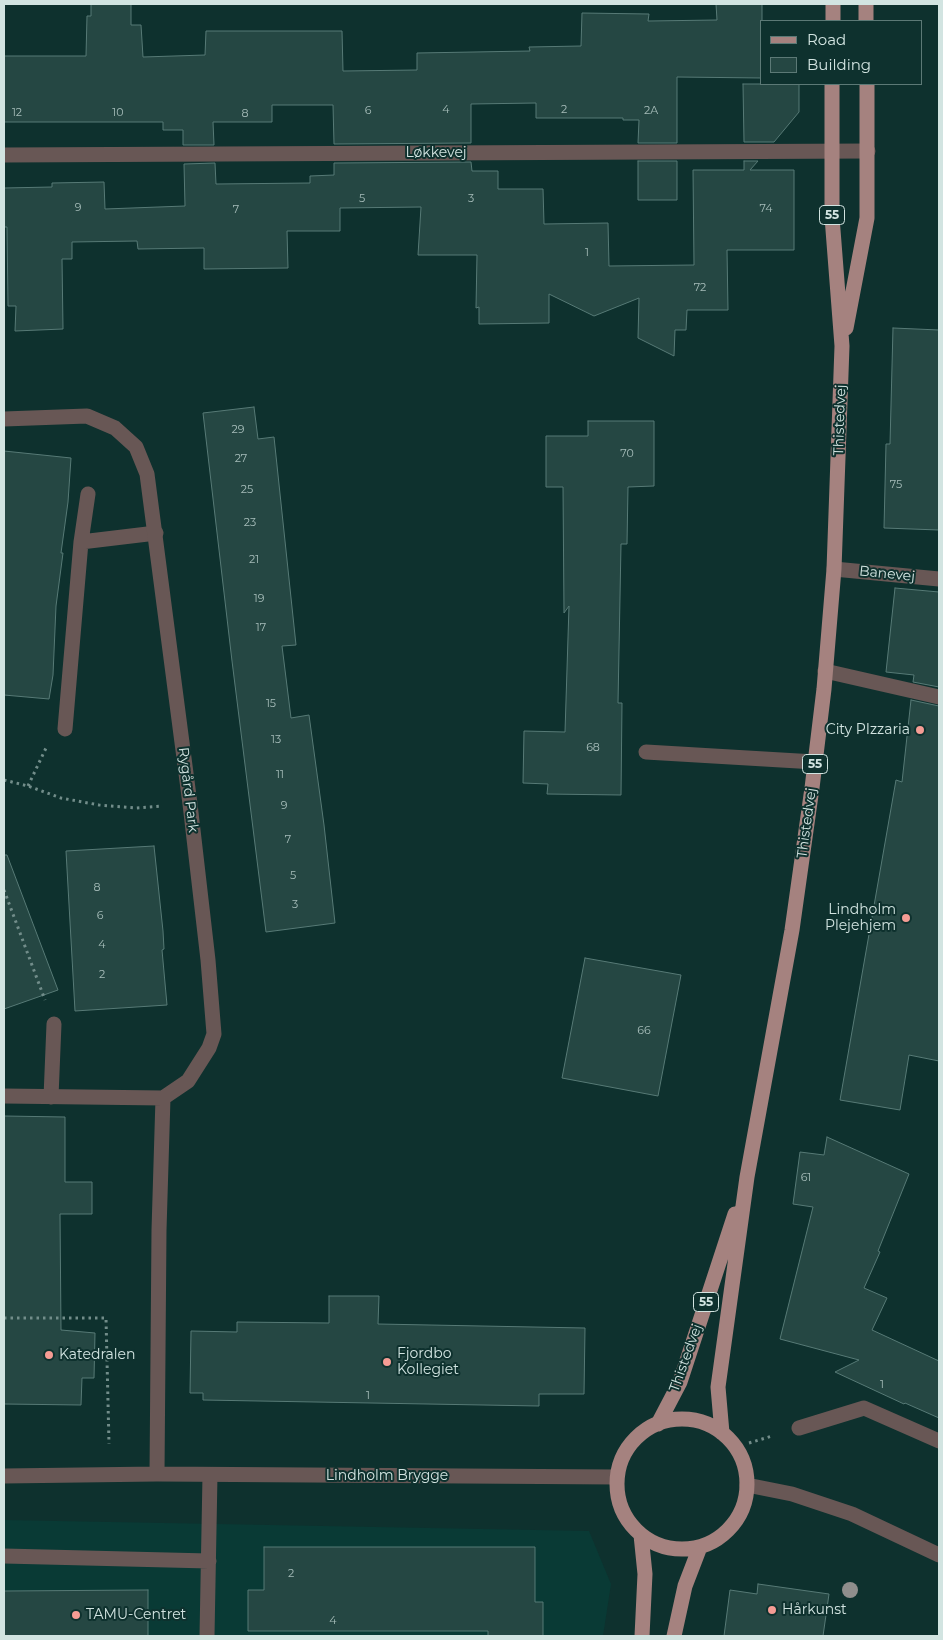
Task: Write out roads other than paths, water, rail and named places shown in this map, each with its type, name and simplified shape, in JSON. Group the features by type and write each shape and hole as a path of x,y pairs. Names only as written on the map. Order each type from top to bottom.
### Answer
{"main road":[{"path":"833,4 833,20"},
{"path":"866,4 866,20"},
{"name":"Thistedvej","path":"722,1433 718,1387 747,1177 792,930 815,762 834,569 842,346 832,217 832,85"},
{"name":"Thistedvej","path":"842,346 867,218 867,85"},
{"name":"Thistedvej","path":"658,1424 680,1382 747,1177"},
{"name":"55","path":"680,1419 702,1422 722,1433 735,1448 744,1465 747,1485 743,1506 734,1524 718,1539 700,1547 679,1550 659,1546 641,1536 623,1514 617,1496 617,1477 622,1459 631,1444 642,1432 658,1424 680,1419"},
{"path":"641,1536 645,1574 642,1636"},
{"path":"674,1636 686,1586 700,1547"}],"street":[{"name":"Løkkevej","path":"4,155 868,151"},
{"name":"Rygård Park","path":"4,419 87,416 115,428 136,447 147,474 190,804 208,960 214,1034 209,1048 188,1081 162,1098"},
{"path":"64,729 81,542 88,494"},
{"path":"81,542 156,533"},
{"name":"Banevej","path":"834,569 939,580"},
{"path":"825,671 939,697"},
{"path":"646,752 815,762"},
{"path":"51,1097 54,1024"},
{"path":"4,1096 162,1098 157,1474"},
{"path":"799,1428 864,1408 939,1441"},
{"name":"Lindholm Brygge","path":"4,1476 157,1474 617,1477"},
{"path":"207,1636 210,1475"},
{"path":"747,1485 792,1494 852,1514 939,1555"},
{"path":"4,1556 208,1561"}],"place":[{"name":"City PIzzaria","path":"920,730"},
{"name":"Lindholm Plejehjem","path":"906,918"},
{"name":"Katedralen","path":"49,1355"},
{"name":"Fjordbo Kollegiet","path":"387,1362"},
{"name":"Hårkunst","path":"772,1610"},
{"name":"TAMU-Centret","path":"76,1615"}]}
